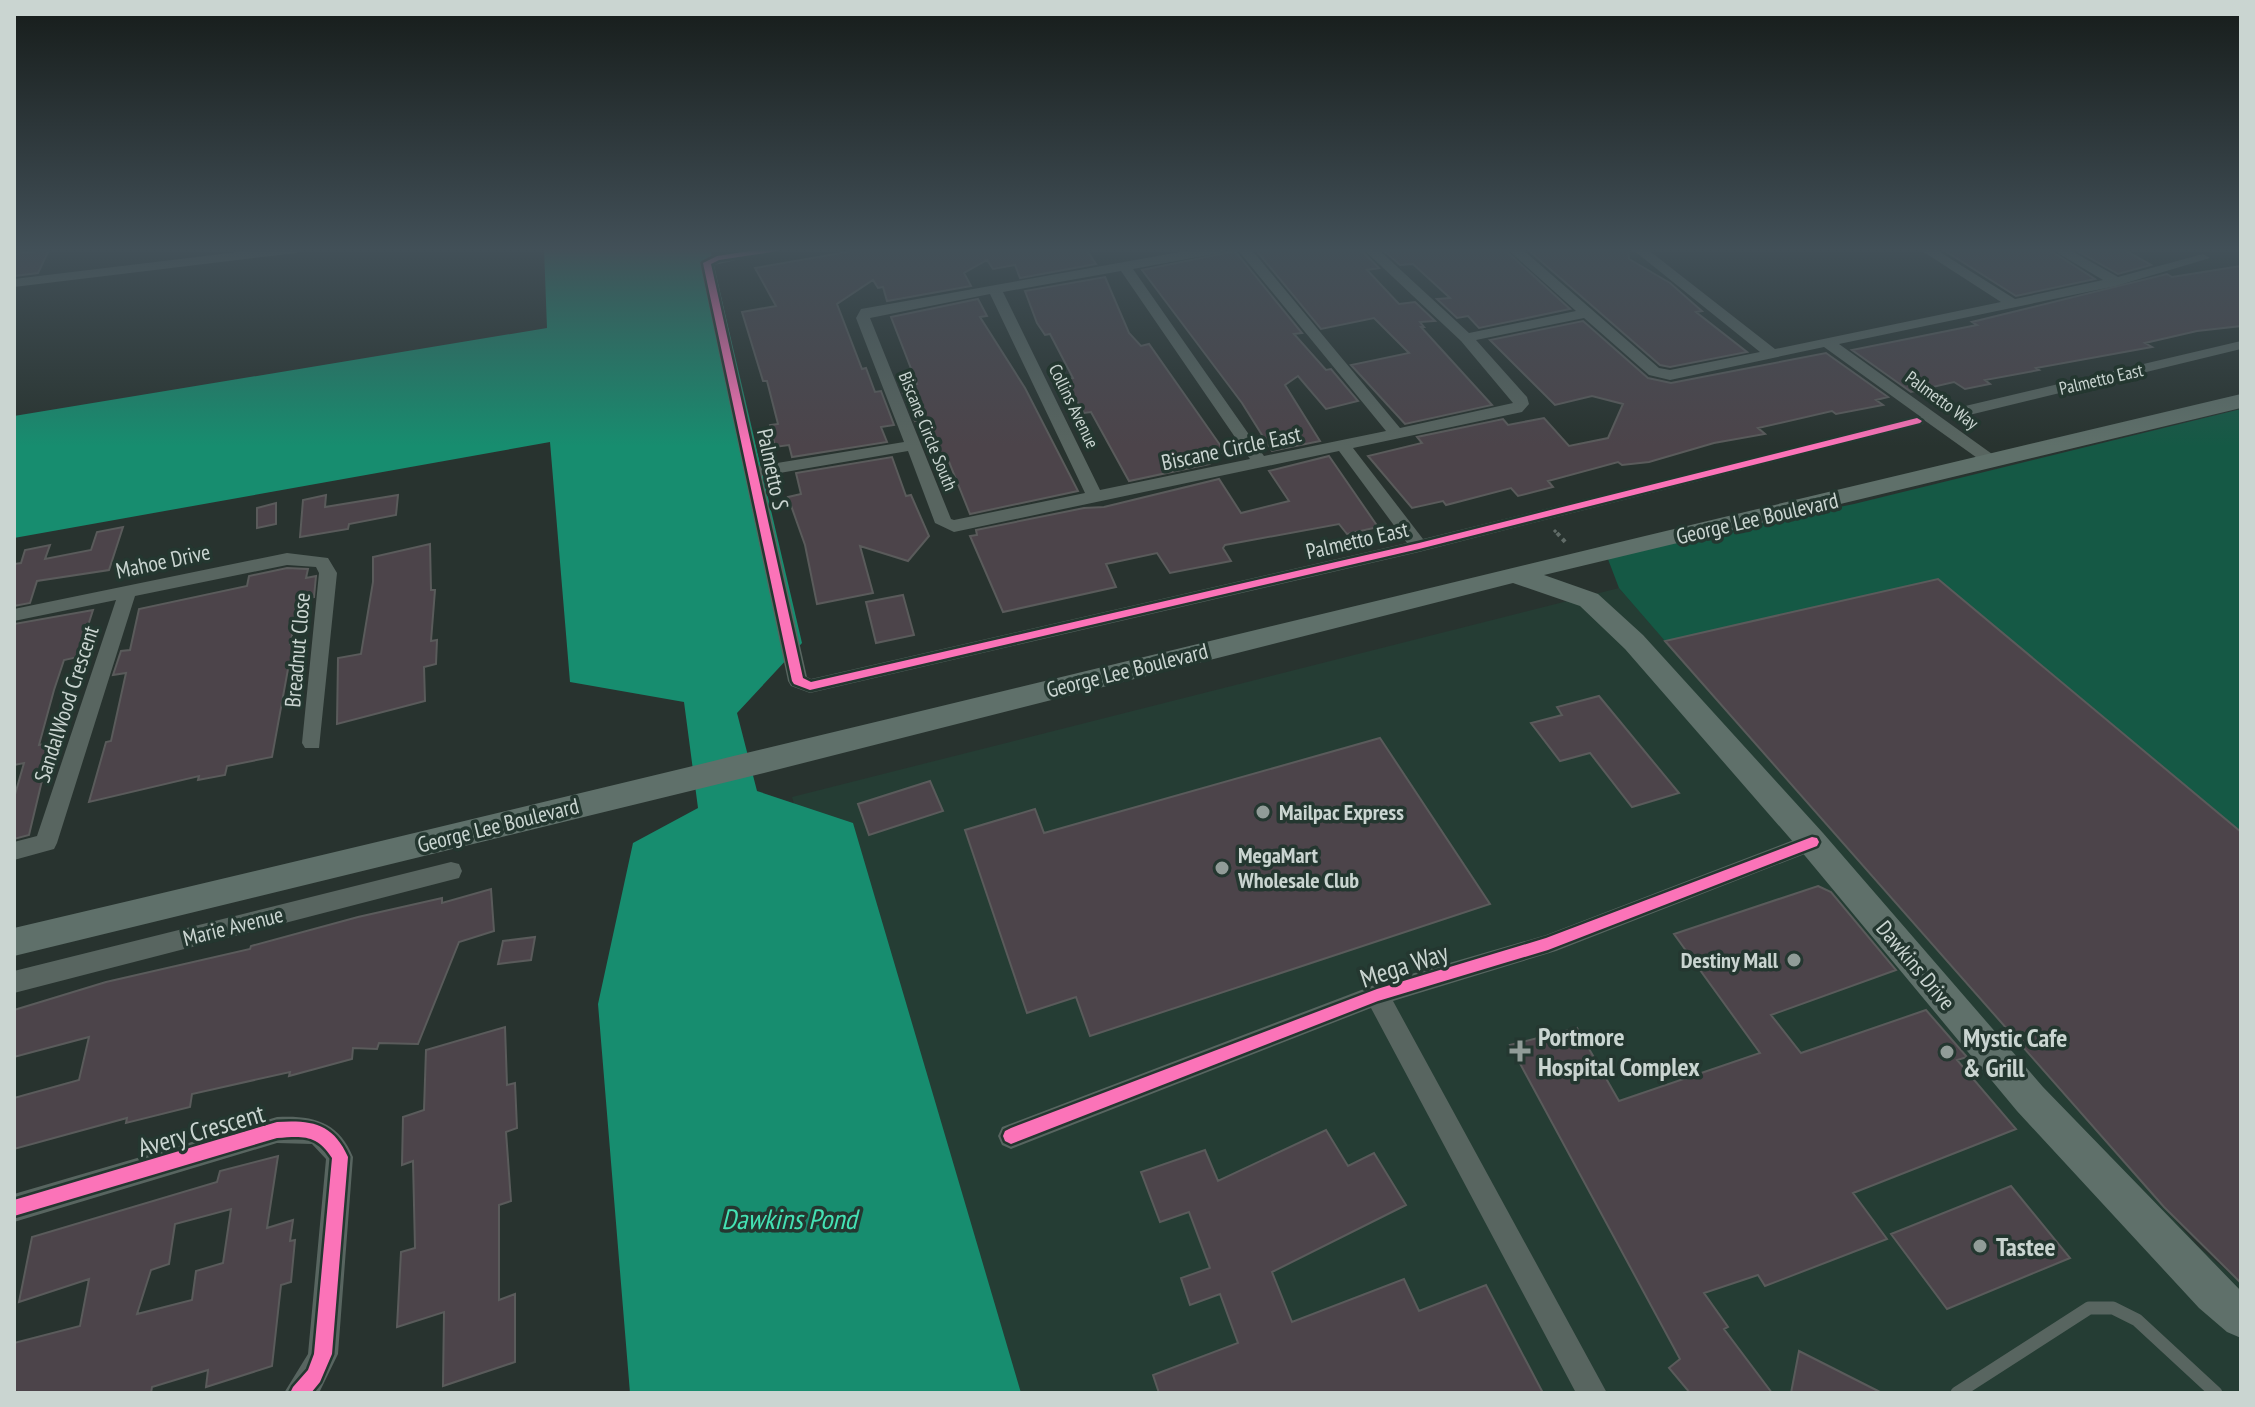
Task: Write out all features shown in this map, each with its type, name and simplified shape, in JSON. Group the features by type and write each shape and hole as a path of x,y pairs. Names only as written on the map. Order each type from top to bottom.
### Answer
{"main road":[{"name":"George Lee Boulevard","path":"14,942 764,762 1514,574 2241,401"},
{"path":"1593,557 1592,599 1598,607"},
{"name":"Dawkins Drive","path":"1514,574 1565,589 1598,607 1634,642 1812,842 2030,1099 2213,1294 2241,1318"}],"street":[{"name":"Palmetto S","path":"718,315 798,681 803,684"},
{"name":"Biscane Circle South","path":"865,315 863,318 911,446 944,523 948,525"},
{"name":"Collins Avenue","path":"1007,315 1096,499"},
{"path":"1158,315 1261,464"},
{"path":"1298,315 1397,435"},
{"path":"1441,315 1466,338 1578,315"},
{"path":"1588,315 1654,372 1662,375 1963,315"},
{"path":"1722,315 1772,354"},
{"name":"Biscane Circle East","path":"948,525 1096,499 1516,409 1521,404 1519,397 1466,338"},
{"name":"Palmetto Way","path":"1828,343 1993,462"},
{"name":"Palmetto East","path":"1961,412 2241,345"},
{"name":"Palmetto East","path":"803,684 825,682 1419,546 1917,421"},
{"path":"753,472 911,446"},
{"path":"1344,447 1419,546"},
{"name":"Mahoe Drive","path":"14,615 287,559 322,562"},
{"name":"Breadnut Close","path":"312,743 328,573 322,562"},
{"name":"SandalWood Crescent","path":"14,851 46,843 127,594"},
{"name":"Mega Way","path":"1011,1136 1377,995 1548,944 1812,842"},
{"name":"Marie Avenue","path":"14,982 451,871"},
{"path":"1377,995 1592,1393"},
{"name":"Avery Crescent","path":"14,1208 277,1130 314,1130 331,1140 340,1157 323,1354 314,1376 299,1393"}],"lane":[{"path":"1957,1393 2089,1308 2113,1308 2137,1320 2216,1393"}],"path":[{"path":"1542,516 1593,557"}],"shaded area":[{"path":"2241,409 2241,832 1938,579 1665,641 1619,588 1606,554 1854,504"},
{"path":"1619,588 2198,1246 2241,1283 2241,1393 963,1393 792,797"}],"water":[{"name":"Dawkins Pond","path":"546,315 725,315 802,643 737,713 757,791 853,823 1021,1393 630,1393 598,1004 633,843 698,808 684,702 570,682 550,442 14,538 14,416 547,328"}],"building":[{"path":"743,315 841,315 862,369 866,368 875,392 881,391 894,425 881,427 887,442 792,457 789,445 775,447 770,425 778,424 767,381 763,381"},
{"path":"986,315 980,317 1025,388 1078,491 970,514 949,462 940,464 925,419 915,421 901,387 917,384 891,317"},
{"path":"1034,315 1121,315 1129,333 1141,346 1149,344 1225,452 1203,457 1209,464 1129,481 1091,412 1084,413 1065,380 1073,378 1050,334 1045,335"},
{"path":"1176,315 1287,315 1302,333 1294,334 1326,370 1331,369 1358,401 1326,409 1298,376 1285,385 1320,441 1272,451 1242,403"},
{"path":"1309,315 1428,315 1435,321 1420,322 1424,327 1421,327 1492,405 1405,424 1351,365 1409,353 1374,318 1321,329"},
{"path":"1453,315 1543,315 1479,328 1468,316 1457,318"},
{"path":"1602,315 1699,315 1747,352 1670,367 1660,365"},
{"path":"2002,315 2241,315 2241,326 2197,331 2145,343 2152,347 2036,368 2039,370 1985,380 1990,384 1965,389 1954,382 1911,392 1852,350 1977,325 1972,322"},
{"path":"1583,321 1648,378 1671,383 1826,353 1888,397 1876,400 1883,405 1836,414 1832,411 1758,428 1765,434 1714,443 1649,462 1622,465 1618,462 1548,481 1553,487 1518,496 1511,488 1446,505 1443,501 1412,508 1368,456 1422,443 1417,437 1503,419 1508,425 1544,418 1569,446 1608,438 1623,404 1592,396 1555,405 1490,340"},
{"path":"1329,456 1378,527 1347,534 1339,524 1225,545 1223,548 1231,561 1170,573 1157,553 1106,564 1116,587 1003,612 970,536 977,535 976,530 1084,508 1104,507 1219,479 1241,513 1289,501 1269,471"},
{"path":"892,457 906,496 911,495 929,536 908,561 860,546 873,593 817,604 805,545 788,497 801,494 796,473"},
{"path":"326,495 325,507 398,495 396,515 349,524 348,529 300,537 303,500"},
{"path":"276,503 276,524 257,528 257,508"},
{"path":"123,527 109,570 37,581 30,603 14,606 14,564 21,563 25,550 50,545 45,559 91,550 97,532"},
{"path":"430,544 431,590 435,590 431,641 437,640 436,664 424,667 425,701 337,724 338,658 361,654 373,582 373,557"},
{"path":"287,568 308,569 306,578 316,576 314,597 300,599 290,644 297,643 294,667 288,669 272,757 227,766 225,775 198,780 199,776 89,802 106,742 111,741 126,673 113,675 121,651 130,650 139,609 247,586 249,576"},
{"path":"1938,579 2241,832 2241,1283 2164,1207 1665,641"},
{"path":"903,595 914,635 876,643 866,602"},
{"path":"93,610 78,657 64,660 54,690 39,745 51,743 29,835 14,839 14,798 24,763 14,765 14,624"},
{"path":"1599,696 1679,793 1632,807 1590,753 1560,761 1531,723 1562,715 1557,707"},
{"name":"MegaMart Wholesale Club","path":"1380,738 1490,904 1090,1036 1076,997 1027,1013 965,830 1035,809 1044,833"},
{"path":"930,781 943,811 869,835 858,804"},
{"path":"1818,886 1831,892 1896,970 1771,1015 1801,1053 1926,1010 1967,1057 1957,1060 2016,1129 1853,1193 1887,1239 1765,1286 1758,1275 1704,1293 1728,1327 1724,1329 1772,1393 1690,1393 1669,1368 1680,1359 1510,1045 1577,1028 1619,1101 1760,1053 1674,934"},
{"path":"491,889 494,931 459,942 418,1044 379,1043 377,1049 353,1048 352,1059 289,1076 290,1072 192,1094 190,1107 126,1123 127,1118 14,1149 14,1098 79,1080 89,1037 14,1057 14,1010 106,982 250,949 251,946 358,917 442,898 442,903"},
{"path":"535,937 531,960 498,964 503,941"},
{"path":"505,1027 507,1085 515,1083 517,1128 506,1132 511,1201 499,1205 499,1300 515,1294 515,1362 443,1386 444,1312 397,1327 401,1252 415,1248 413,1161 402,1165 403,1117 424,1110 426,1050"},
{"path":"1326,1130 1348,1166 1374,1153 1406,1205 1272,1272 1292,1322 1404,1279 1419,1311 1486,1285 1543,1393 1159,1393 1153,1375 1238,1343 1220,1294 1190,1305 1181,1278 1210,1268 1189,1212 1160,1222 1141,1172 1205,1150 1218,1181"},
{"path":"278,1156 267,1228 293,1220 290,1241 295,1240 291,1282 281,1285 272,1366 206,1387 208,1370 152,1387 151,1393 14,1393 14,1343 80,1326 89,1279 19,1302 32,1237 217,1182 220,1171","holes":["231,1209 223,1263 196,1271 192,1300 137,1314 151,1270 169,1264 175,1224"]},
{"name":"Tastee","path":"2011,1186 2070,1258 1947,1309 1891,1234"},
{"path":"1799,1351 1882,1393 1791,1393"}],"cycle path":[{"path":"718,315 798,681 810,686 1419,546 1917,421"},
{"path":"1011,1136 1377,995 1548,944 1812,842"},
{"path":"14,1208 277,1130 298,1129 322,1135 340,1157 323,1354 314,1376 299,1393"}],"place":[{"name":"Mailpac Express","path":"1263,812"},
{"name":"MegaMart Wholesale Club","path":"1222,868"},
{"name":"Destiny Mall","path":"1794,960"},
{"name":"Portmore Hospital Complex","path":"1520,1051"},
{"name":"Mystic Cafe & Grill","path":"1947,1052"},
{"name":"Tastee","path":"1980,1246"}]}
